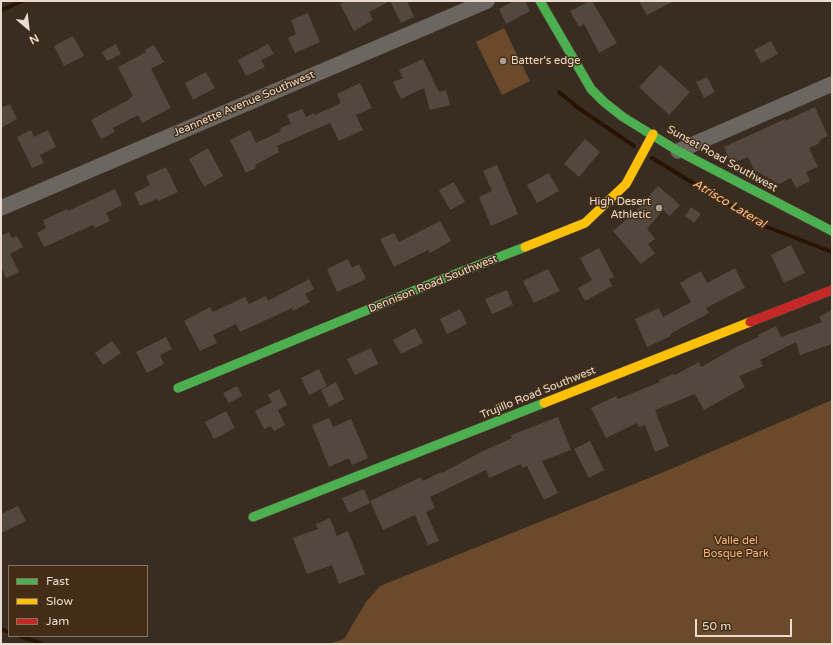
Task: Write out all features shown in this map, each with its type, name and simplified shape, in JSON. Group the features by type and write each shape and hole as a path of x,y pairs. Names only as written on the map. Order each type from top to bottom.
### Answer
{"street":[{"name":"Jeannette Avenue Southwest","path":"1,208 487,1"},
{"name":"Sunset Road Southwest","path":"540,1 591,89 604,102 624,117 653,134 678,152 832,230"},
{"path":"678,152 832,84"},
{"name":"Dennison Road Southwest","path":"178,388 440,280 585,223 626,184 653,134"},
{"name":"Trujillo Road Southwest","path":"253,517 832,290"}],"green space":[{"name":"Batter's edge","path":"504,28 530,81 502,95 476,42"},
{"name":"Valle del Bosque Park","path":"832,400 832,644 329,644 344,639 366,602 380,586 664,472"}],"building":[{"path":"346,1 390,1 369,12 373,20 354,31 340,4"},
{"path":"390,1 407,1 414,17 401,23"},
{"path":"514,1 525,1 530,11 506,24 499,9"},
{"path":"592,1 617,43 599,53 584,24 579,27 570,11"},
{"path":"639,1 674,1 647,15"},
{"path":"308,13 320,42 295,53 288,38 296,34 291,20"},
{"path":"73,36 84,56 64,66 54,46"},
{"path":"771,41 778,54 761,63 754,50"},
{"path":"116,44 121,54 107,61 102,52"},
{"path":"268,44 274,54 261,60 265,67 246,76 238,60"},
{"path":"154,45 164,62 151,69 171,108 142,123 138,115 113,128 115,132 101,139 91,120 133,96 118,67 146,52 145,50"},
{"path":"423,59 439,92 446,90 450,105 430,110 424,88 401,99 393,82 403,78 399,70"},
{"path":"660,65 690,92 669,115 639,87"},
{"path":"206,72 215,88 193,100 185,83"},
{"path":"707,77 715,92 704,98 696,82"},
{"path":"360,83 372,108 356,115 363,130 339,141 330,123 277,146 279,152 255,165 256,168 246,173 230,140 250,130 256,143 281,131 280,128 291,124 287,115 302,109 306,117 314,113 315,115 341,103 337,94"},
{"path":"10,104 17,119 1,128 1,108"},
{"path":"815,107 828,136 821,139 818,144 809,148 818,167 806,172 810,181 796,188 791,178 779,184 754,170 748,157 731,164 724,147"},
{"path":"31,130 34,137 48,130 56,147 40,155 44,163 32,168 17,137"},
{"path":"585,139 600,152 579,177 564,164"},
{"path":"208,148 223,176 204,187 189,159"},
{"path":"497,165 518,214 491,226 479,197 492,191 483,171"},
{"path":"166,167 178,192 158,201 157,199 140,206 134,193 150,185 146,176"},
{"path":"549,173 559,191 537,203 527,185"},
{"path":"454,182 465,202 450,210 439,190"},
{"path":"658,186 680,205 670,216 663,210 647,229 655,239 648,244 655,253 641,264 613,231 634,213"},
{"path":"115,189 122,205 106,213 110,221 95,228 93,225 44,247 37,233 46,228 43,220 67,209 68,211"},
{"path":"691,207 701,214 694,223 685,216"},
{"path":"440,221 451,241 430,253 428,250 394,267 380,239 394,233 399,242"},
{"path":"9,232 12,238 17,236 23,247 10,254 19,272 6,278 1,267 1,236"},
{"path":"791,245 805,273 784,283 771,255"},
{"path":"599,248 614,277 609,279 612,286 585,301 578,288 592,280 580,258"},
{"path":"348,259 352,268 359,264 366,279 337,292 327,269"},
{"path":"735,268 745,288 706,308 709,313 670,334 671,336 647,347 635,319 659,308 663,317 691,302 680,283 701,271 707,283"},
{"path":"548,269 560,291 534,303 523,281"},
{"path":"309,279 314,289 305,294 310,302 293,311 292,308 240,332 236,324 213,335 217,343 200,351 184,321 210,307 213,312 245,297 249,304 266,296 268,301"},
{"path":"507,290 513,305 492,314 485,299"},
{"path":"460,309 467,324 447,334 440,319"},
{"path":"832,310 832,344 800,355 796,342 760,360 763,366 739,376 745,387 704,410 695,394 655,410 669,446 655,452 645,425 639,427 637,423 606,438 591,408 616,396 618,399 660,382 659,380 674,374 675,375 699,362 701,367 738,346 759,337 758,335 776,326 781,337 822,322 819,317"},
{"path":"415,328 423,343 401,354 393,340"},
{"path":"166,337 172,349 160,355 164,364 147,373 136,352"},
{"path":"112,341 121,353 103,365 95,353"},
{"path":"371,348 378,364 355,375 347,359"},
{"path":"319,369 327,386 309,395 301,378"},
{"path":"336,382 344,399 329,407 321,390"},
{"path":"237,386 242,396 229,403 223,393"},
{"path":"279,389 287,405 278,410 285,425 274,431 271,426 264,429 255,411 272,402 268,395"},
{"path":"226,411 235,428 214,439 205,422"},
{"path":"558,417 571,450 542,461 558,493 544,500 527,466 522,468 521,464 489,478 486,470 430,497 435,508 426,512 439,541 428,545 415,515 383,530 370,501 421,477 423,481 441,472 442,473 481,452 512,438 511,435"},
{"path":"329,418 333,427 351,419 368,458 352,465 349,458 329,467 312,425"},
{"path":"590,441 604,470 589,478 574,449"},
{"path":"364,489 370,503 349,513 342,498"},
{"path":"18,506 26,521 1,533 1,514"},
{"path":"330,518 337,536 348,531 365,574 339,584 332,565 307,574 293,538 318,529 316,524"}],"waterway":[{"path":"1,10 23,1"},
{"name":"Atrisco Lateral","path":"559,92 577,107 634,146"},
{"name":"Atrisco Lateral","path":"652,158 762,225 832,252"},
{"path":"1,629 8,632"},
{"path":"23,637 42,644"}],"traffic: fast":[{"path":"540,1 591,89 604,102 623,117 678,151 832,231"},
{"path":"178,388 440,280 525,247"},
{"path":"253,517 544,403"}],"traffic: slow":[{"path":"525,247 585,223 626,184 653,134"},
{"path":"544,403 750,322"}],"traffic: jam":[{"path":"750,322 832,290"}],"place":[{"name":"Batter's edge","path":"503,61"},
{"name":"High Desert Athletic","path":"659,208"}]}
